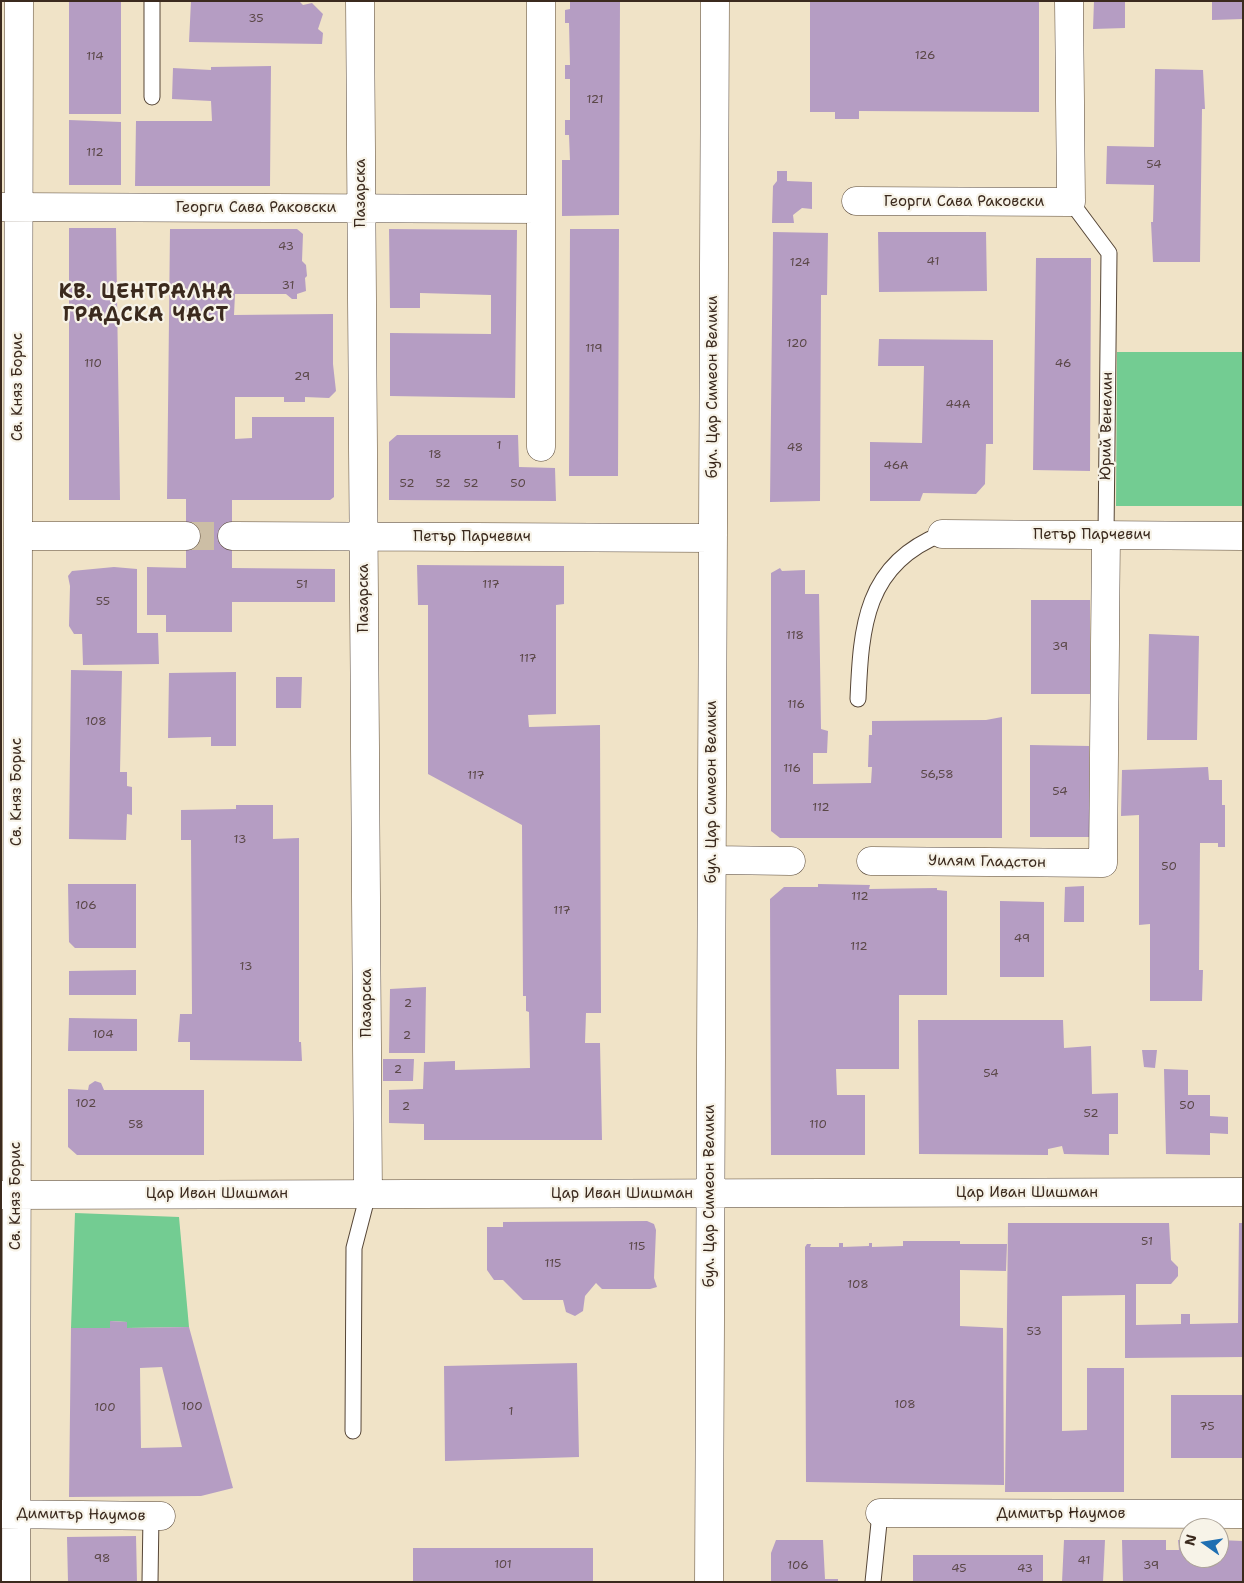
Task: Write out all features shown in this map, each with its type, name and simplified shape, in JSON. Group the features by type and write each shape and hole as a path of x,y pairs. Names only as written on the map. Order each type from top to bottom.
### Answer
{"street":[{"name":"Св. Княз Борис","path":"16,1582 9,1514 9,1195 18,536 10,207 19,1"},
{"name":"Пазарска","path":"360,1 368,1194"},
{"path":"541,1 541,447"},
{"name":"бул. Цар Симеон Велики","path":"709,1582 715,1"},
{"path":"1068,1 1071,202"},
{"name":"Георги Сава Раковски","path":"856,202 1071,202"},
{"name":"Георги Сава Раковски","path":"10,207 541,209"},
{"name":"Петър Парчевич","path":"942,534 1243,536"},
{"name":"Юрий Венелин","path":"1103,863 1106,535"},
{"path":"18,536 186,536"},
{"name":"Петър Парчевич","path":"232,536 713,538"},
{"path":"712,860 791,861"},
{"name":"Уилям Гладстон","path":"871,861 1103,863"},
{"name":"Цар Иван Шишман","path":"9,1195 1243,1192"},
{"name":"Димитър Наумов","path":"880,1513 1243,1514"},
{"name":"Димитър Наумов","path":"9,1514 156,1516"}],"lane":[{"path":"152,1 152,97"},
{"name":"Юрий Венелин","path":"1071,202 1109,253 1106,535"},
{"path":"858,699 862,633 869,605 877,589 906,555 926,540 942,534"},
{"path":"353,1431 354,1248 368,1194"},
{"path":"874,1582 880,1513"},
{"path":"150,1582 156,1516"}],"green space":[{"path":"1117,352 1243,352 1243,506 1116,506"},
{"path":"75,1213 179,1217 189,1327 127,1328 127,1322 111,1321 110,1328 71,1328"}],"building":[{"path":"69,1 121,1 121,114 69,114"},
{"path":"191,1 299,1 303,5 312,3 323,14 318,29 323,33 322,44 189,42"},
{"path":"570,1 620,1 619,215 562,216 562,160 570,160 569,135 565,135 565,120 570,120 570,79 565,79 565,65 570,65 569,23 565,23 565,10 570,9"},
{"path":"810,1 1039,1 1039,112 859,111 859,119 835,119 835,112 810,112"},
{"path":"1094,1 1125,1 1125,28 1093,29"},
{"path":"1212,1 1243,1 1243,19 1212,20"},
{"path":"271,66 270,186 135,186 136,121 212,121 211,101 172,99 173,68 211,70 211,67"},
{"path":"1155,69 1203,70 1205,109 1202,109 1200,262 1153,262 1151,222 1153,222 1154,185 1106,184 1107,146 1154,147"},
{"path":"69,120 121,122 121,185 69,185"},
{"path":"777,171 787,171 787,181 812,182 812,209 802,208 793,215 794,223 772,223 773,186 777,181"},
{"path":"69,228 116,228 120,500 69,500"},
{"path":"170,229 297,229 303,234 302,261 306,265 306,291 297,294 297,299 292,299 286,294 235,294 234,315 333,314 333,364 336,391 329,398 305,397 305,402 284,402 284,397 235,397 235,439 252,438 252,417 334,417 334,497 330,500 232,500 232,568 335,569 335,602 232,602 232,632 166,632 166,615 147,615 147,567 186,568 186,499 167,499"},
{"path":"389,229 517,230 515,398 390,396 390,333 491,334 491,295 420,293 420,308 390,308"},
{"path":"570,229 619,229 618,476 569,476"},
{"path":"773,232 828,233 827,295 821,295 820,501 770,502"},
{"path":"878,232 986,232 987,291 879,292"},
{"path":"1036,258 1091,258 1090,471 1033,470"},
{"path":"879,339 993,340 993,444 986,444 985,484 976,494 923,493 920,501 870,501 870,442 922,443 924,366 878,366"},
{"path":"397,435 518,435 519,467 555,468 556,501 389,500 389,442"},
{"path":"417,565 564,566 564,604 556,605 556,714 528,715 529,727 600,725 601,1013 586,1013 585,1043 600,1043 602,1140 424,1140 424,1124 389,1123 389,1090 423,1089 424,1062 455,1061 455,1070 530,1068 529,1012 526,1011 526,996 523,996 522,825 428,774 428,605 418,605"},
{"path":"114,567 137,569 137,633 158,633 159,664 83,665 82,634 74,634 69,626 70,586 68,576 72,571"},
{"path":"780,568 782,571 805,570 805,594 819,594 821,729 828,731 827,753 813,753 813,784 871,783 872,767 868,767 869,735 872,735 872,721 986,720 1002,717 1002,838 780,838 771,831 771,573"},
{"path":"1031,600 1090,600 1090,694 1031,694"},
{"path":"1149,634 1199,636 1197,740 1147,740"},
{"path":"71,670 122,671 120,772 127,772 127,786 132,787 132,815 127,814 126,840 69,839"},
{"path":"236,672 236,746 211,746 211,737 168,738 169,673"},
{"path":"276,677 302,677 301,708 276,708"},
{"path":"1030,745 1089,746 1089,837 1030,837"},
{"path":"1208,767 1209,780 1222,780 1222,805 1225,805 1225,847 1218,847 1218,843 1200,843 1199,970 1203,970 1202,1001 1150,1001 1150,924 1139,925 1139,815 1121,816 1122,770"},
{"path":"236,805 273,805 273,839 299,838 299,1042 301,1042 302,1061 190,1060 190,1042 178,1042 180,1014 192,1014 191,840 181,840 181,810 236,809"},
{"path":"68,884 136,884 136,948 75,948 69,942"},
{"path":"818,884 870,885 869,889 937,888 937,890 947,891 947,995 899,995 899,1069 836,1069 837,1095 865,1095 865,1155 771,1155 770,899 784,887 818,887"},
{"path":"1084,886 1084,922 1064,922 1065,887"},
{"path":"1000,901 1044,902 1044,977 1000,977"},
{"path":"136,970 136,995 69,995 69,971"},
{"path":"426,987 425,1053 389,1053 390,989"},
{"path":"69,1018 137,1019 137,1051 68,1051"},
{"path":"918,1020 1063,1020 1064,1048 1091,1046 1092,1094 1118,1093 1118,1134 1109,1134 1109,1155 1064,1154 1062,1146 1048,1149 1048,1155 919,1154"},
{"path":"1142,1050 1157,1050 1155,1068 1144,1067"},
{"path":"383,1059 414,1059 413,1081 383,1081"},
{"path":"1164,1069 1188,1070 1188,1095 1210,1095 1210,1116 1228,1117 1228,1134 1210,1133 1210,1155 1166,1154"},
{"path":"95,1081 101,1083 104,1090 204,1090 204,1155 77,1155 68,1147 68,1089 88,1090 89,1085"},
{"path":"647,1221 654,1224 656,1230 654,1278 657,1287 650,1289 602,1289 596,1283 585,1296 583,1311 575,1316 566,1312 563,1300 523,1300 503,1280 494,1280 487,1270 487,1227 503,1227 503,1222"},
{"path":"1008,1223 1169,1223 1171,1260 1178,1267 1178,1276 1171,1284 1136,1284 1136,1325 1181,1324 1181,1314 1190,1314 1190,1324 1238,1323 1239,1223 1243,1223 1243,1357 1125,1358 1125,1295 1062,1296 1062,1431 1087,1430 1087,1368 1124,1368 1124,1492 1005,1492"},
{"path":"903,1241 960,1241 960,1244 1007,1244 1006,1271 960,1270 960,1326 1003,1328 1004,1485 806,1482 805,1247 807,1244 811,1244 810,1247 839,1247 839,1243 843,1243 843,1247 869,1246 869,1243 872,1243 872,1247 903,1246"},
{"path":"110,1321 127,1322 127,1328 189,1327 233,1488 201,1496 69,1497 71,1328 110,1328","holes":["162,1367 182,1447 141,1448 140,1368"]},
{"path":"577,1363 579,1457 445,1461 444,1366"},
{"path":"1171,1395 1243,1395 1243,1458 1171,1458"},
{"path":"136,1536 137,1582 68,1582 67,1537"},
{"path":"776,1540 823,1540 825,1579 838,1579 838,1582 771,1582 771,1553"},
{"path":"1064,1540 1105,1540 1103,1582 1062,1582"},
{"path":"1122,1540 1166,1540 1166,1550 1179,1550 1179,1568 1229,1568 1229,1540 1243,1541 1243,1582 1123,1582"},
{"path":"413,1548 593,1548 593,1582 413,1582"},
{"path":"913,1555 1043,1555 1043,1582 913,1582"}],"tunnel":[{"path":"186,536 232,536"}],"district":[{"name":"КВ. ЦЕНТРАЛНА ГРАДСКА ЧАСТ","path":"146,304"}]}
